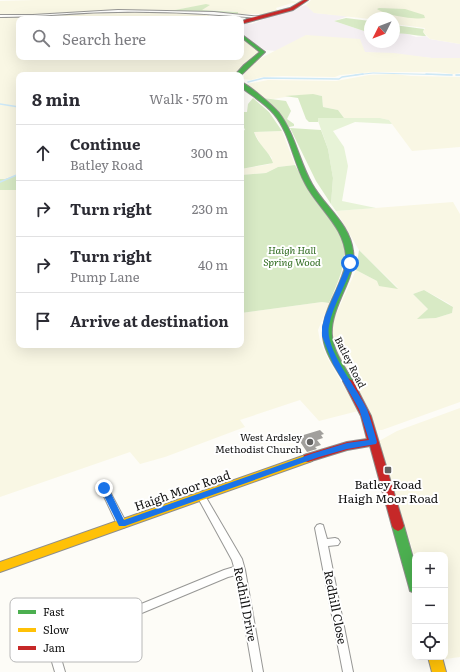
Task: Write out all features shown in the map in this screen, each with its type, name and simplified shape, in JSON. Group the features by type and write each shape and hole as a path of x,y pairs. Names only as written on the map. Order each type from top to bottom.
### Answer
{"street":[{"path":"0,16 33,16 118,11 214,13 258,16 275,13 301,5 306,0"},
{"path":"244,23 258,16"},
{"path":"241,72 263,52 244,37"},
{"name":"Batley Road","path":"244,87 275,113 286,129 309,184 342,229 348,240 350,249 350,263 346,278 325,327 325,336 337,364 363,409 374,442 412,576"},
{"name":"Haigh Moor Road","path":"0,566 316,455 347,446 374,442"},
{"path":"104,488 122,524"},
{"name":"Redhill Drive","path":"201,496 236,559 240,570 258,672"},
{"name":"Redhill Close","path":"320,528 348,672"},
{"path":"323,543 335,542"},
{"path":"142,609 240,570"},
{"path":"436,660 439,672"},
{"path":"57,662 60,672"}],"shaded area":[{"path":"290,0 297,2 299,0 303,0 299,4 292,3 276,8 277,10 275,12 266,14 238,14 238,12 232,11 201,10 198,6 170,11 110,10 36,16 0,16 0,1"},
{"path":"311,0 460,0 460,44 430,39 423,32 425,28 400,25 400,12 364,12 364,18 314,13 306,5"},
{"path":"306,5 315,13 348,16 334,21 364,31 364,48 400,48 401,32 416,37 426,36 430,39 460,44 460,58 432,58 365,52 307,35 276,51 265,50 244,35 244,23 252,24 264,19 258,17"},
{"path":"118,11 209,14 209,16 53,16"},
{"path":"0,17 16,17 16,60 244,60 244,40 261,52 241,67 238,72 16,72 16,175 7,178 16,185 16,348 244,348 244,313 322,302 329,303 318,330 320,341 328,359 358,411 319,421 300,400 240,420 245,427 165,457 140,464 130,452 0,497"},
{"path":"306,35 360,39 365,52 394,53 432,58 460,58 460,73 373,72 340,75 335,77 283,76 262,77 251,80 244,79 245,71 255,61"},
{"path":"394,74 411,76 460,77 460,147 412,151 389,120 380,118 344,118 338,110 323,107 322,96 319,95 298,95 273,99 263,98 247,84 268,80 336,81 369,75"},
{"path":"282,131 295,165 278,167 266,173 244,175 244,168 270,164 272,158 262,147 254,132"},
{"path":"453,202 460,214 460,402 382,430 376,430 367,407 336,353 338,352 330,328 356,270 377,281 398,288 359,250 336,211","holes":["424,290 453,307 452,313 436,318 418,319 428,309 413,294"]},
{"path":"460,408 460,657 448,659 448,552 413,552 379,441 397,431"}],"green space":[{"path":"206,4 210,5 202,10 238,12 238,14 170,11"},
{"path":"377,9 405,9 424,15 425,18 400,16 400,12 384,12"},
{"path":"346,18 364,20 364,31 334,21"},
{"path":"400,26 424,29 423,32 426,36 417,36 400,34"},
{"path":"313,94 322,96 323,107 338,110 344,118 318,118 318,122 309,122 306,119 298,98 285,96"},
{"path":"253,98 269,112 282,131 254,132 258,141 269,155 273,163 244,168 244,112 247,112 248,104"},
{"path":"263,98 286,101 291,111 287,119 294,124 294,126 289,127 278,111"},
{"path":"317,118 380,118 389,120 392,124 355,122 333,131 344,147 348,166 342,201 376,208 336,211 331,204 333,178 328,149"},
{"path":"290,128 321,130 328,149 333,178 331,204 316,181"},
{"name":"Haigh Hall Spring Wood","path":"295,165 310,193 336,226 344,246 344,261 338,283 329,303 322,302 244,313 244,175 266,173 278,167"},
{"path":"16,175 16,190 0,190 0,179"},
{"path":"359,250 398,289 379,286 377,281 356,270"},
{"path":"424,290 453,307 452,313 436,318 417,319 428,309 413,294"}],"building":[{"name":"West Ardsley Methodist Church","path":"320,430 324,434 321,435 323,438 317,440 321,445 315,447 317,449 307,452 297,437"}],"waterway":[{"path":"360,74 373,73 452,75 426,74"},
{"path":"248,82 264,78 339,79 342,77 360,74"},
{"path":"355,75 360,74"},
{"path":"0,104 16,107"},
{"path":"0,182 16,175"}],"traffic: fast":[{"path":"241,72 263,52 244,37"},
{"path":"244,86 272,109 282,121 309,185 336,220 346,239 350,261 346,278 332,309 326,331 329,349 348,381"},
{"path":"398,526 412,576"}],"traffic: slow":[{"path":"0,567 308,458"},
{"path":"436,660 439,672"}],"traffic: jam":[{"path":"244,22 257,17 283,12 306,0"},
{"path":"348,381 366,416 398,526"},
{"path":"308,458 347,446 374,442"}],"place":[{"name":"West Ardsley Methodist Church","path":"310,442"},
{"name":"Batley Road Haigh Moor Road","path":"388,470"}],"route":[{"path":"104,488 122,524 316,455 347,446 374,442 363,409 337,364 325,336 325,327 346,278 350,263"}]}
